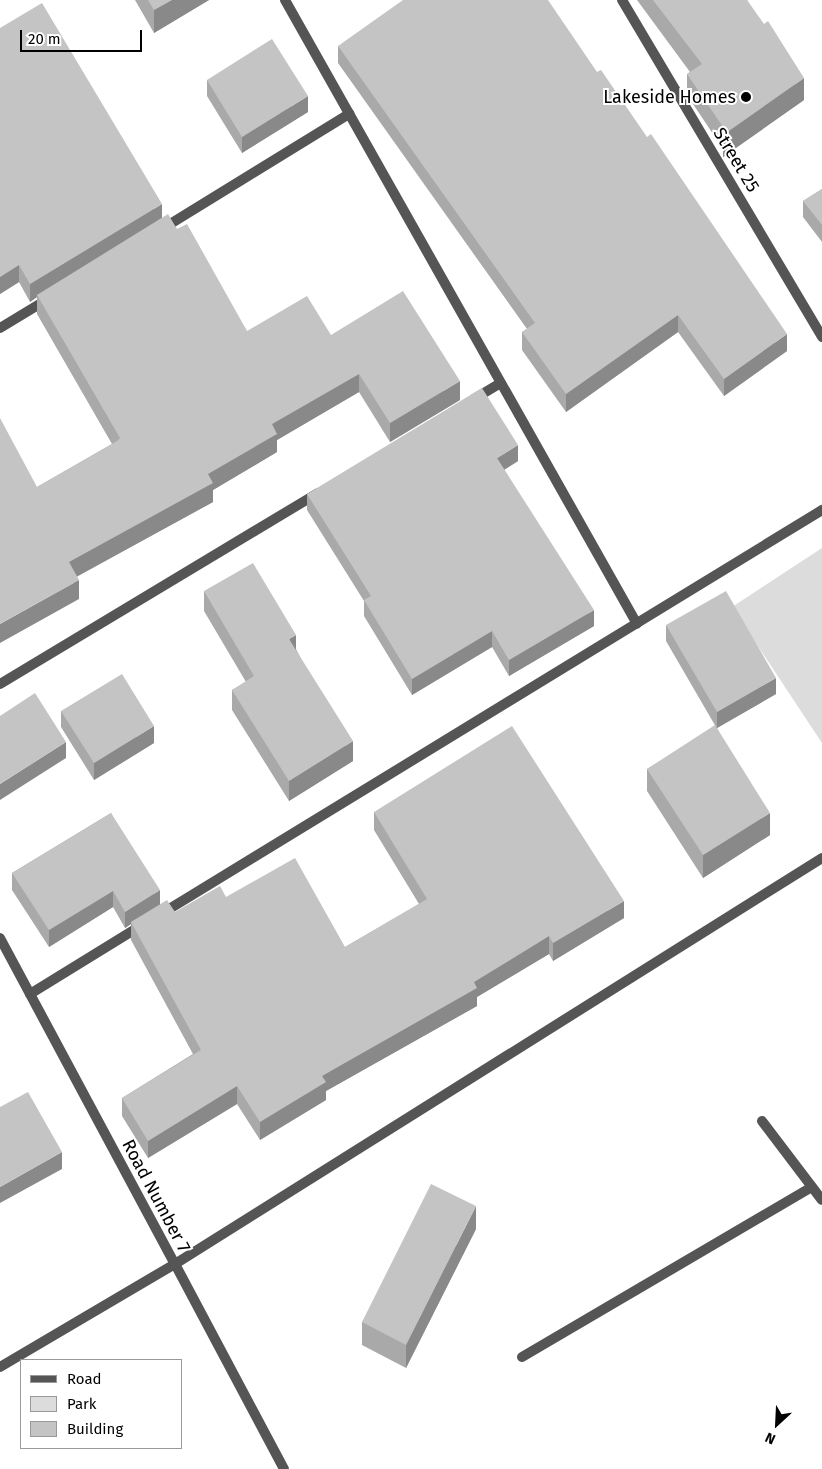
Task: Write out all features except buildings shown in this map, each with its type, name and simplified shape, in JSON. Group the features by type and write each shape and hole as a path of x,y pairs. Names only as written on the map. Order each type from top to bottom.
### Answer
{"street":[{"path":"285,0 637,624"},
{"name":"Street 25","path":"622,0 822,336"},
{"path":"153,234 349,114"},
{"path":"0,328 60,292"},
{"path":"467,403 501,383"},
{"path":"0,684 331,485"},
{"path":"30,994 822,510"},
{"path":"0,1367 175,1264 822,858"},
{"name":"Road Number 7","path":"0,938 284,1469"},
{"path":"762,1120 822,1200"},
{"path":"522,1357 812,1187"}],"green space":[{"path":"822,548 822,743 732,607"}],"place":[{"name":"Lakeside Homes","path":"746,97"}]}
